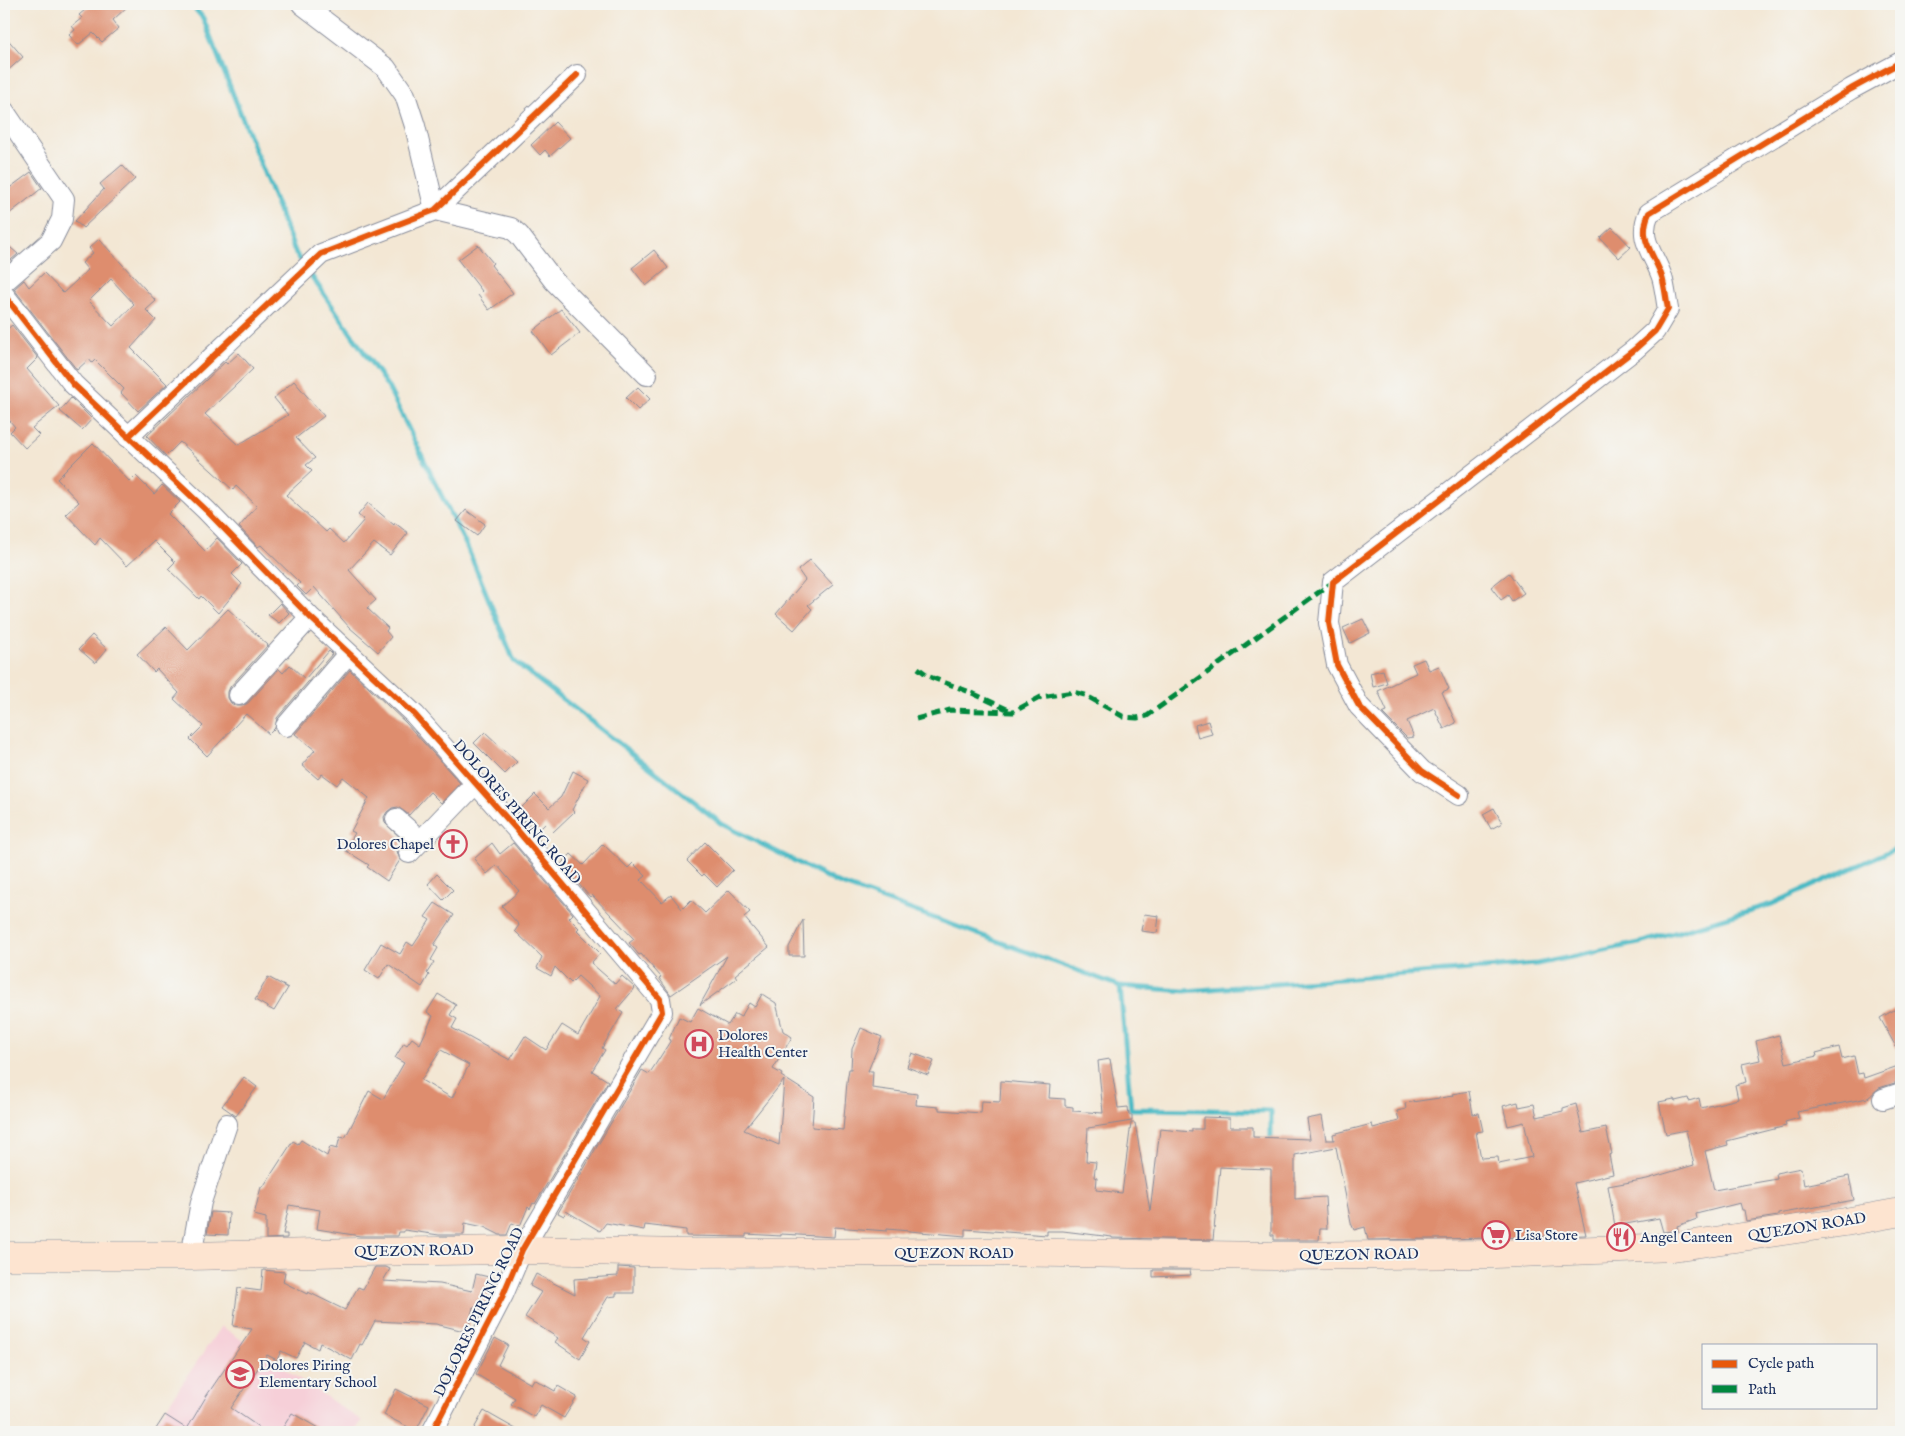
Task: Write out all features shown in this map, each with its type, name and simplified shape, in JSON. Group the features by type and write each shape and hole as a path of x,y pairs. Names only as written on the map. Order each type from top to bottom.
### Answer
{"main road":[{"name":"QUEZON ROAD","path":"4,1256 191,1256 522,1250 689,1253 994,1252 1273,1256 1571,1252 1673,1247 1846,1222 1901,1212"}],"street":[{"path":"302,4 386,68 405,95 415,126 435,210"},
{"path":"1459,795 1422,771 1359,706 1337,665 1328,623 1333,582 1634,350 1655,331 1668,309 1662,278 1646,243 1644,224 1649,213 1851,89 1901,62"},
{"path":"128,438 321,254 435,210 577,75"},
{"path":"4,111 53,179 64,199 62,219 51,241 4,282"},
{"path":"435,210 510,228 519,235 554,281 647,375"},
{"name":"DOLORES PIRING ROAD","path":"4,295 73,384 206,510 348,654 415,715 518,831 660,999 662,1012 522,1250 503,1296 432,1432"},
{"path":"239,694 310,617"},
{"path":"286,726 348,654"},
{"path":"396,819 415,847 476,784"},
{"path":"191,1256 201,1202 227,1124"}],"shaded area":[{"name":"Dolores Piring Elementary School","path":"221,1326 362,1421 354,1432 150,1432"}],"building":[{"path":"92,4 130,4 113,20 119,28 102,42 93,33 78,45 69,35 75,30 72,26 82,18 79,15"},
{"path":"4,35 23,57 4,74"},
{"path":"555,122 570,138 550,156 545,150 540,155 531,145"},
{"path":"122,165 135,179 83,228 75,221 104,189 100,184"},
{"path":"31,172 42,188 4,218 4,192"},
{"path":"1612,227 1631,247 1619,258 1600,238"},
{"path":"99,239 156,301 146,310 156,320 131,348 167,384 138,411 121,393 124,389 95,360 92,363 89,359 77,370 14,289 24,280 29,287 44,273 63,293 88,270 82,263 93,253 89,248","holes":["111,279 134,304 113,326 89,301"]},
{"path":"4,242 18,254 4,266"},
{"path":"478,245 493,263 491,265 513,293 489,310 478,295 482,291 458,260"},
{"path":"654,250 668,268 646,286 632,268"},
{"path":"561,309 580,333 551,355 533,331"},
{"path":"12,325 38,358 27,369 59,406 32,428 39,435 25,448 10,432 15,427 4,414 4,332"},
{"path":"239,353 253,369 205,414 238,445 288,415 274,398 294,381 324,416 296,438 315,458 306,465 312,471 286,495 326,532 329,529 344,543 364,520 358,515 368,503 394,525 395,523 408,533 390,555 374,543 349,570 376,600 367,608 388,628 386,631 391,637 378,652 349,627 314,587 306,595 297,586 300,583 261,545 258,547 239,527 257,506 236,486 233,490 180,442 166,456 147,436 225,362 227,364"},
{"path":"638,387 650,399 638,410 626,398"},
{"path":"71,398 92,419 82,430 60,411"},
{"path":"93,443 130,482 136,476 154,494 162,485 180,502 168,514 205,551 217,538 242,564 232,574 242,584 218,613 201,596 199,599 168,569 175,562 154,541 127,566 100,538 95,545 66,514 79,502 57,479"},
{"path":"466,510 485,524 477,536 457,521"},
{"path":"810,560 833,585 808,605 812,609 794,630 776,614 805,580 798,570"},
{"path":"1509,573 1524,593 1512,601 1508,595 1501,600 1491,587"},
{"path":"280,603 289,613 279,623 268,615"},
{"path":"228,609 268,645 230,687 228,698 236,706 248,703 279,669 283,673 290,665 305,679 329,651 332,654 277,718 275,728 269,734 246,714 207,756 190,739 203,726 174,699 179,693 157,669 154,672 137,654 166,627 188,650"},
{"path":"1363,619 1370,633 1350,643 1343,628"},
{"path":"92,635 107,649 95,663 79,649"},
{"path":"1424,659 1429,670 1439,666 1449,689 1442,692 1456,723 1444,729 1434,708 1407,721 1414,737 1407,738 1382,713 1387,711 1378,691 1416,673 1412,664"},
{"path":"350,670 406,723 460,783 441,803 430,792 409,815 398,807 392,808 387,812 384,817 385,823 404,841 397,851 400,860 387,881 367,867 369,865 345,850 355,833 351,831 369,798 343,777 337,785 322,774 318,779 302,765 315,750 295,734"},
{"path":"1383,670 1387,683 1373,687 1370,673"},
{"path":"1208,721 1212,734 1198,738 1195,725"},
{"path":"485,732 517,762 505,774 474,743"},
{"path":"573,771 588,779 572,810 574,812 553,832 545,824 537,832 517,812 535,794 549,808 561,797"},
{"path":"1494,808 1502,823 1491,829 1483,814"},
{"path":"705,842 733,870 717,887 704,874 702,876 687,861"},
{"path":"492,843 500,854 513,843 573,914 569,918 579,928 577,930 600,953 591,963 615,984 622,976 635,988 617,1009 623,1013 602,1048 605,1050 592,1071 608,1081 535,1204 533,1203 530,1209 528,1207 520,1226 512,1223 507,1235 500,1235 484,1227 465,1223 464,1235 439,1235 404,1230 404,1232 399,1232 398,1236 360,1236 317,1229 320,1210 289,1205 283,1234 287,1234 287,1238 266,1239 266,1218 254,1215 261,1187 263,1187 293,1141 298,1144 301,1140 327,1156 330,1147 337,1149 340,1137 345,1138 369,1091 383,1099 404,1063 395,1058 404,1043 407,1045 412,1038 420,1044 433,1016 427,1012 438,994 456,1005 450,1015 457,1019 452,1028 510,1060 525,1036 546,1050 562,1025 578,1035 592,1011 600,996 578,976 571,983 555,967 551,976 537,968 542,957 515,931 519,925 502,906 519,891 497,865 487,874 474,859","holes":["441,1050 469,1065 452,1098 421,1080"]},
{"path":"603,844 628,868 633,863 646,876 641,880 662,902 671,895 682,909 691,900 705,913 729,890 750,912 744,917 769,947 735,975 737,978 700,1005 727,956 671,995 659,978 661,977 629,943 634,939 592,895 590,897 561,864 571,854 583,865"},
{"path":"437,874 453,890 443,900 428,884"},
{"path":"435,903 454,915 434,945 438,948 431,960 434,962 427,973 429,975 422,987 388,964 379,979 365,970 381,943 400,954 407,942 413,946 430,920 425,917"},
{"path":"1144,914 1159,916 1157,933 1141,931"},
{"path":"803,920 804,956 789,956 789,947"},
{"path":"268,977 288,988 274,1011 255,1000"},
{"path":"762,994 776,1003 783,1031 792,1037 773,1069 814,1097 812,1127 843,1130 852,1049 861,1028 882,1037 868,1071 873,1071 872,1088 917,1094 916,1105 939,1107 939,1110 981,1113 982,1101 1000,1102 1001,1081 1050,1085 1049,1098 1065,1099 1065,1106 1073,1107 1073,1111 1103,1113 1098,1061 1110,1059 1118,1108 1128,1107 1129,1115 1132,1115 1132,1121 1088,1128 1086,1161 1096,1162 1094,1177 1097,1178 1096,1190 1122,1193 1131,1123 1135,1123 1150,1211 1160,1129 1192,1132 1192,1129 1203,1129 1203,1117 1230,1118 1230,1127 1253,1127 1253,1137 1310,1139 1307,1119 1322,1116 1326,1140 1334,1140 1333,1134 1372,1124 1373,1128 1399,1121 1397,1111 1406,1109 1405,1103 1453,1096 1452,1094 1469,1091 1473,1114 1479,1113 1483,1131 1476,1132 1481,1158 1498,1157 1499,1164 1532,1157 1524,1122 1508,1126 1503,1106 1518,1102 1519,1107 1534,1104 1537,1117 1563,1111 1563,1108 1576,1104 1583,1133 1606,1128 1612,1154 1609,1155 1613,1174 1574,1183 1586,1235 1368,1240 1365,1227 1354,1230 1351,1223 1336,1147 1295,1155 1295,1199 1325,1197 1327,1229 1320,1229 1319,1240 1274,1240 1274,1235 1271,1235 1271,1169 1220,1167 1213,1240 1112,1238 1063,1231 1047,1231 1047,1235 965,1229 965,1236 887,1229 887,1231 835,1227 834,1237 781,1234 781,1236 746,1234 746,1237 686,1236 686,1230 645,1225 644,1230 606,1223 600,1231 566,1211 564,1216 558,1213 642,1070 649,1074 671,1040 669,1039 679,1017 690,1022 698,1008 728,1025 735,1014 741,1017 749,1003 755,1007","holes":["784,1080 779,1145 744,1130"]},
{"path":"1901,1009 1901,1056 1880,1018 1894,1010 1896,1012"},
{"path":"1779,1035 1786,1063 1817,1056 1816,1053 1839,1047 1842,1059 1854,1056 1858,1074 1863,1073 1864,1078 1901,1065 1901,1081 1879,1088 1868,1098 1797,1112 1799,1118 1785,1122 1786,1126 1727,1141 1728,1145 1705,1151 1714,1190 1777,1179 1776,1173 1801,1168 1804,1185 1849,1176 1854,1200 1746,1221 1744,1210 1742,1210 1740,1203 1696,1214 1697,1219 1677,1226 1678,1231 1663,1232 1659,1218 1615,1226 1608,1186 1647,1179 1694,1165 1686,1130 1666,1134 1659,1102 1688,1098 1689,1101 1699,1098 1701,1108 1738,1099 1735,1085 1746,1082 1742,1064 1760,1060 1756,1041"},
{"path":"912,1053 934,1061 928,1075 907,1067"},
{"path":"244,1077 257,1087 236,1116 222,1106"},
{"path":"211,1212 229,1213 228,1235 207,1234"},
{"path":"375,1267 390,1269 383,1281 440,1284 472,1291 476,1274 497,1279 482,1310 473,1307 468,1332 436,1324 375,1321 352,1360 320,1343 318,1349 305,1342 296,1358 281,1351 277,1360 267,1355 231,1408 266,1432 154,1432 165,1415 187,1429 207,1395 252,1329 233,1326 238,1288 261,1291 263,1270 285,1272 283,1282 345,1310 358,1287 363,1289"},
{"path":"618,1267 634,1268 634,1293 616,1293 616,1296 608,1297 584,1337 590,1341 580,1359 555,1342 558,1338 525,1317 541,1292 530,1286 536,1274 575,1294 574,1279 618,1276"},
{"path":"1153,1270 1190,1270 1191,1275 1153,1277"},
{"path":"495,1338 508,1345 498,1365 531,1384 534,1379 555,1391 558,1386 577,1397 564,1418 541,1405 534,1417 511,1404 515,1398 476,1374"},
{"path":"396,1389 429,1405 416,1431 384,1415"},
{"path":"484,1411 521,1432 472,1432"},
{"path":"292,1413 325,1432 280,1432"}],"waterway":[{"path":"191,4 203,18 296,254 304,264"},
{"path":"308,271 388,387 467,547 514,661 722,824 838,883 1120,986 1185,991 1537,964 1644,942 1772,904 1901,846"},
{"path":"1120,986 1131,1109 1271,1111 1271,1144"}],"marked path":[{"path":"916,719 950,710 1013,712 1041,697 1073,692 1085,695 1124,717 1137,718 1147,716 1333,582"},
{"path":"918,668 930,677 970,692 1009,710"}],"cycle path":[{"path":"1459,795 1422,771 1359,706 1337,665 1329,623 1333,582 1634,350 1655,331 1668,309 1662,277 1646,239 1645,231 1649,213 1851,89 1901,62"},
{"path":"128,437 321,254 435,210 577,75"},
{"path":"4,295 73,384 206,510 310,617 415,715 518,831 660,999 662,1012 522,1250 503,1295 432,1432"}],"place":[{"name":"Dolores Chapel","path":"453,844"},
{"name":"Dolores Health Center","path":"699,1044"},
{"name":"Lisa Store","path":"1496,1235"},
{"name":"Angel Canteen","path":"1621,1237"},
{"name":"Dolores Piring Elementary School","path":"240,1374"}]}
